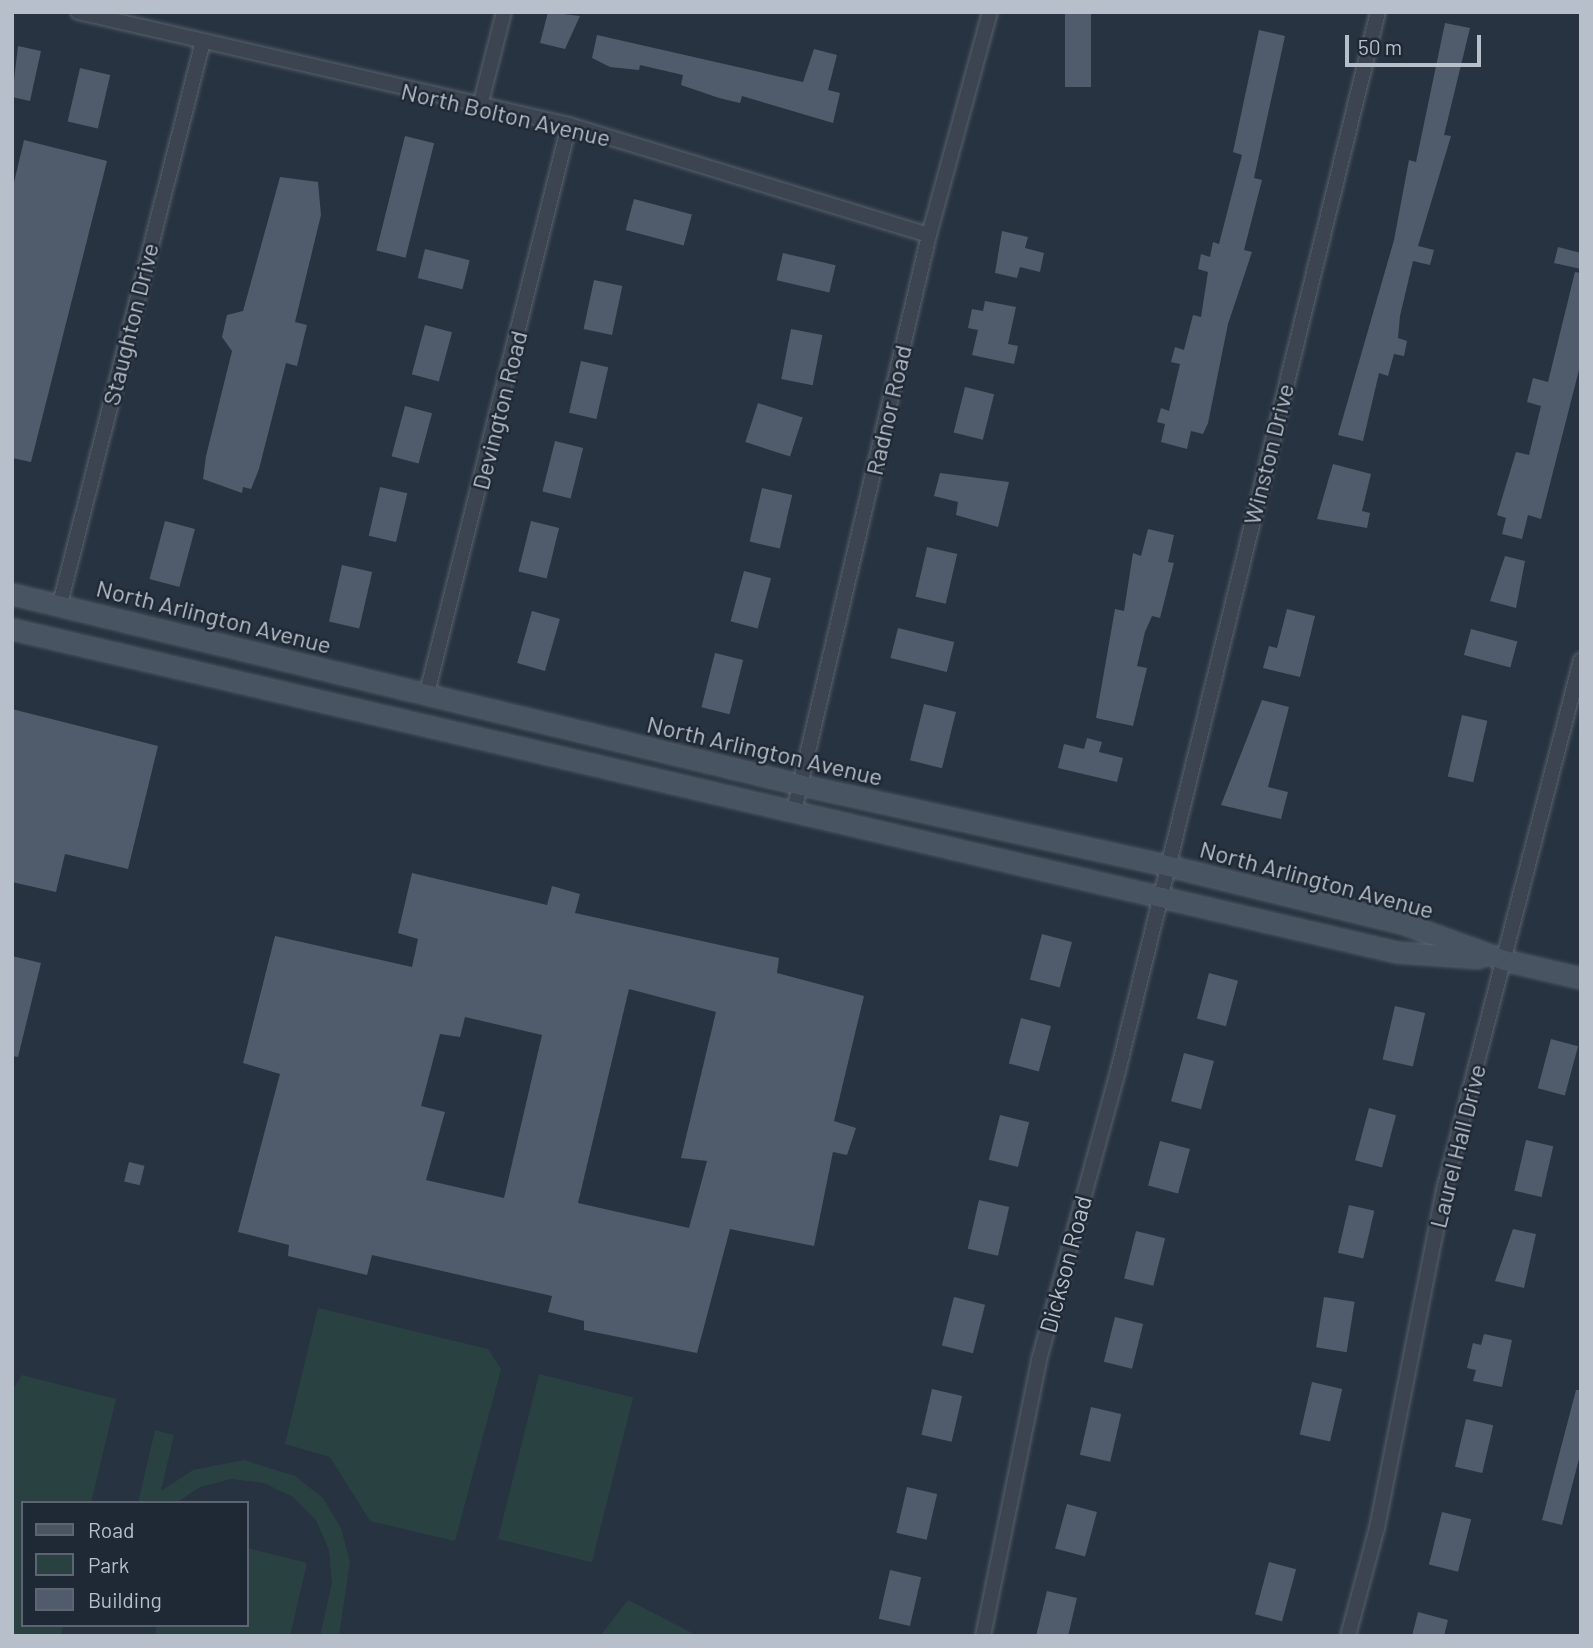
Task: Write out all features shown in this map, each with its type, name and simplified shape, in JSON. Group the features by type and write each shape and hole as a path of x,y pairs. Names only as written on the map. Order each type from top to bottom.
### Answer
{"main road":[{"name":"North Arlington Avenue","path":"12,594 802,785 1165,865 1402,923 1504,960 1581,978"},
{"name":"North Arlington Avenue","path":"12,629 1397,952 1504,960"}],"street":[{"name":"North Bolton Avenue","path":"78,12 202,45 569,125 929,235"},
{"path":"480,106 505,12"},
{"name":"Radnor Road","path":"794,811 929,235 990,12"},
{"name":"Winston Drive","path":"1157,895 1378,12"},
{"name":"Staughton Drive","path":"60,604 202,45"},
{"name":"Devington Road","path":"427,693 569,125"},
{"name":"Laurel Hall Drive","path":"1348,1636 1377,1528 1446,1186 1581,660"},
{"name":"Dickson Road","path":"983,1636 1039,1360 1118,1071 1157,895"}],"green space":[{"path":"318,1308 488,1349 501,1369 455,1541 370,1521 330,1457 285,1444"},
{"path":"539,1374 633,1397 592,1562 498,1539"},
{"path":"22,1375 116,1399 91,1501 21,1501 21,1627 63,1627 61,1636 12,1636 12,1390"},
{"path":"155,1430 174,1435 161,1491 193,1470 244,1460 295,1476 323,1498 341,1528 350,1562 339,1636 320,1636 332,1583 329,1550 316,1520 293,1497 264,1483 231,1479 200,1487 179,1501 138,1501"},
{"path":"248,1548 307,1563 290,1636 155,1636 157,1627 248,1627"},
{"path":"628,1600 698,1636 600,1636"}],"building":[{"path":"548,12 580,16 565,49 540,43"},
{"path":"1065,12 1091,12 1091,87 1065,87"},
{"path":"1445,23 1470,28 1444,135 1451,136 1418,246 1434,250 1430,265 1413,261 1400,316 1398,338 1407,341 1404,356 1394,354 1388,376 1379,373 1363,441 1338,435 1394,240 1409,160 1416,162"},
{"path":"1259,30 1285,36 1254,178 1262,180 1244,250 1252,252 1228,324 1208,423 1203,434 1191,431 1187,449 1161,442 1165,424 1157,422 1161,408 1169,411 1180,364 1171,362 1175,347 1184,350 1193,315 1201,317 1208,272 1198,269 1201,254 1210,257 1213,242 1219,244 1242,155 1233,152"},
{"path":"597,35 803,82 814,49 837,55 828,90 840,93 833,123 742,96 740,103 719,98 681,85 683,75 640,65 639,70 610,67 592,58"},
{"path":"18,46 41,51 30,101 12,97"},
{"path":"80,68 110,75 98,129 68,122"},
{"path":"405,136 434,143 406,258 376,250"},
{"path":"24,140 107,161 31,462 12,458 12,191"},
{"path":"280,177 318,182 321,215 295,322 307,325 297,366 286,363 259,469 251,489 243,487 242,493 203,479 206,456 232,351 222,337 227,315 243,311"},
{"path":"634,199 692,215 684,245 626,230"},
{"path":"1002,231 1028,237 1025,248 1044,253 1040,272 1020,267 1017,278 995,273"},
{"path":"1558,247 1581,253 1581,269 1554,263"},
{"path":"425,249 470,260 462,289 418,278"},
{"path":"783,253 836,265 829,292 777,280"},
{"path":"1575,272 1581,273 1581,362 1541,519 1528,515 1522,539 1502,534 1506,518 1497,515 1516,452 1529,455 1541,406 1527,402 1533,378 1548,382"},
{"path":"594,280 622,286 612,335 584,329"},
{"path":"985,301 1016,307 1008,344 1018,346 1014,364 972,355 978,330 968,328 972,309 983,311"},
{"path":"425,325 452,332 439,382 412,374"},
{"path":"791,329 822,335 813,385 781,379"},
{"path":"581,361 608,367 596,419 569,413"},
{"path":"965,387 994,394 983,440 954,433"},
{"path":"758,403 803,418 790,457 745,442"},
{"path":"405,406 432,413 419,463 392,456"},
{"path":"555,441 583,448 571,498 542,491"},
{"path":"1333,464 1371,474 1362,511 1370,513 1367,528 1317,519"},
{"path":"940,473 1009,482 998,527 956,515 958,502 934,496"},
{"path":"380,487 407,493 396,542 369,536"},
{"path":"762,488 792,495 780,549 750,542"},
{"path":"165,521 195,529 179,587 149,579"},
{"path":"531,521 559,528 547,578 518,571"},
{"path":"1148,529 1174,535 1168,562 1174,563 1160,618 1152,616 1145,632 1137,666 1147,668 1133,726 1096,718 1115,609 1124,611 1133,553 1141,556"},
{"path":"927,547 957,554 946,604 916,597"},
{"path":"1505,556 1525,561 1516,608 1490,601"},
{"path":"342,565 372,572 359,628 329,622"},
{"path":"744,571 771,578 758,628 731,621"},
{"path":"1287,609 1315,616 1300,677 1263,668 1269,646 1277,648"},
{"path":"532,611 560,619 545,671 517,663"},
{"path":"898,628 954,642 947,672 891,658"},
{"path":"1471,629 1517,641 1510,668 1464,655"},
{"path":"715,653 743,660 730,714 701,707"},
{"path":"1262,700 1289,707 1268,787 1288,792 1281,819 1221,805"},
{"path":"924,704 956,712 942,768 910,760"},
{"path":"12,709 158,746 128,869 65,854 56,892 12,882"},
{"path":"1462,715 1487,721 1473,782 1448,776"},
{"path":"1087,738 1102,742 1099,752 1123,758 1117,782 1058,768 1064,744 1084,749"},
{"path":"412,873 547,905 552,886 580,894 575,913 779,958 777,973 864,996 834,1121 856,1128 847,1155 833,1152 814,1246 730,1229 697,1353 584,1330 584,1321 548,1312 552,1296 372,1255 367,1275 288,1256 289,1245 238,1232 280,1074 243,1063 275,936 412,967 418,939 398,933","holes":["629,989 716,1012 681,1158 707,1161 689,1228 578,1203","465,1017 542,1035 504,1198 426,1180 445,1112 421,1106 440,1034 460,1037"]},
{"path":"1042,934 1072,942 1060,987 1030,979"},
{"path":"12,956 41,963 18,1057 12,1056"},
{"path":"1209,973 1238,981 1226,1026 1197,1018"},
{"path":"1395,1006 1425,1013 1413,1067 1383,1060"},
{"path":"1021,1018 1051,1026 1039,1071 1009,1063"},
{"path":"1551,1039 1578,1046 1565,1096 1538,1088"},
{"path":"1184,1053 1214,1061 1201,1109 1171,1101"},
{"path":"1369,1108 1396,1115 1382,1167 1355,1160"},
{"path":"1000,1115 1029,1122 1018,1167 989,1160"},
{"path":"1526,1140 1553,1146 1542,1197 1514,1191"},
{"path":"1160,1141 1190,1149 1178,1193 1148,1185"},
{"path":"129,1162 145,1166 140,1185 124,1181"},
{"path":"979,1200 1009,1207 998,1256 968,1249"},
{"path":"1349,1205 1374,1211 1363,1259 1338,1253"},
{"path":"1513,1229 1536,1234 1524,1288 1495,1281"},
{"path":"1136,1231 1165,1238 1153,1286 1124,1279"},
{"path":"954,1297 985,1305 973,1353 942,1346"},
{"path":"1324,1297 1355,1302 1347,1352 1316,1347"},
{"path":"1115,1317 1143,1324 1132,1369 1104,1362"},
{"path":"1484,1334 1512,1340 1502,1387 1473,1381 1476,1370 1467,1368 1473,1343 1481,1345"},
{"path":"1312,1382 1342,1389 1330,1442 1300,1435"},
{"path":"932,1389 962,1396 952,1442 921,1435"},
{"path":"1576,1390 1581,1390 1581,1451 1562,1525 1542,1520"},
{"path":"1091,1407 1121,1414 1110,1462 1080,1455"},
{"path":"1466,1419 1493,1425 1482,1473 1455,1467"},
{"path":"907,1487 937,1494 927,1540 896,1533"},
{"path":"1067,1504 1097,1512 1085,1556 1055,1548"},
{"path":"1442,1512 1471,1519 1458,1572 1429,1564"},
{"path":"1269,1562 1296,1569 1282,1621 1255,1614"},
{"path":"890,1570 921,1577 910,1626 879,1619"},
{"path":"1047,1591 1077,1598 1068,1636 1036,1636"},
{"path":"1418,1612 1448,1620 1444,1636 1412,1636"}]}
